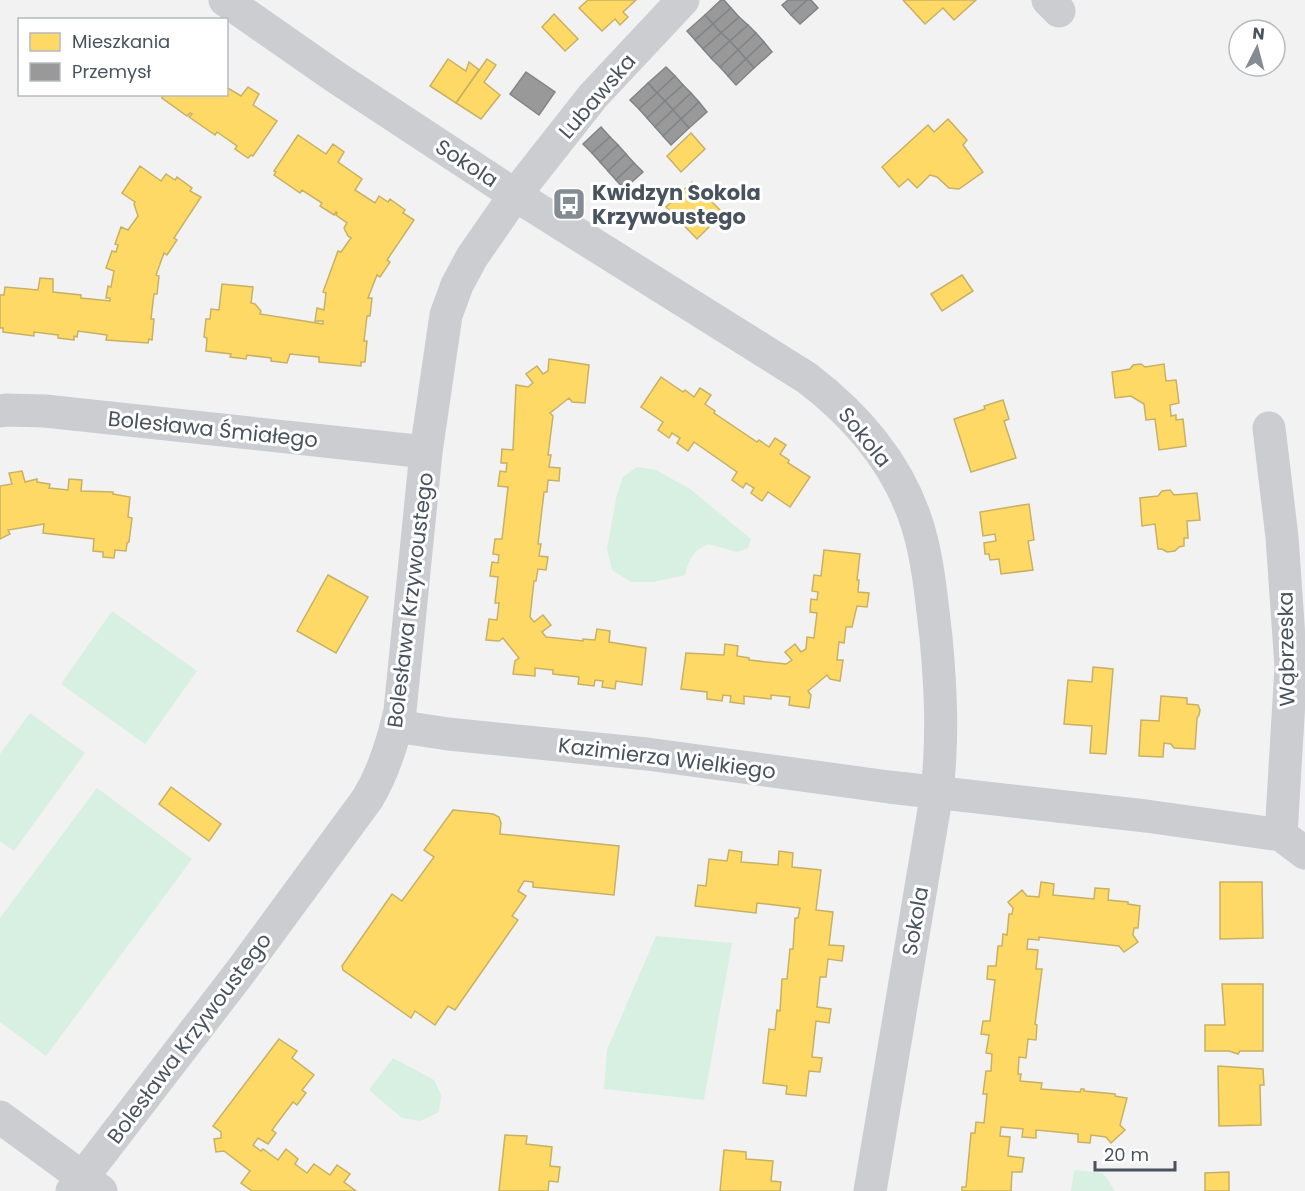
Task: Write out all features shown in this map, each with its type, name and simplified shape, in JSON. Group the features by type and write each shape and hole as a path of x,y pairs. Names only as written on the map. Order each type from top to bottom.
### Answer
{"street":[{"name":"Sokola","path":"225,0 334,76 515,195 807,378 848,412 867,433 899,482 922,540 927,566 941,696 942,729 937,792 870,1191"},
{"name":"Lubawska","path":"515,195 593,96 683,0"},
{"name":"Bolesława Krzywoustego","path":"85,1186 368,798 384,769 396,726 404,680 426,452 446,315 457,285 472,256 515,195"},
{"name":"Bolesława Śmiałego","path":"0,411 45,411 426,452"},
{"name":"Wąbrzeska","path":"937,792 1071,806 1293,844 1291,667 1282,537 1269,428"},
{"name":"Kazimierza Wielkiego","path":"396,726 646,754 937,792"},
{"path":"0,1117 85,1186"}],"green space":[{"path":"637,467 656,470 690,489 751,539 748,548 737,552 708,544 692,556 685,575 653,582 631,582 612,570 607,549 617,494 623,477"},
{"path":"112,611 197,671 145,744 61,684"},
{"path":"30,713 85,753 14,851 0,841 0,754"},
{"path":"97,788 192,859 46,1056 0,1022 0,918"},
{"path":"656,936 732,943 704,1100 604,1089 607,1050"},
{"path":"393,1058 434,1080 441,1095 439,1112 420,1121 402,1118 369,1090"},
{"path":"1074,1170 1103,1173 1115,1191 1071,1191"}],"building: Mieszkania":[{"path":"588,0 636,0 623,12 628,17 620,25 615,19 602,31 579,8"},
{"path":"903,0 976,0 954,20 943,8 925,24"},
{"path":"554,14 578,39 565,51 542,27"},
{"path":"448,59 466,71 469,62 479,70 456,103 430,86"},
{"path":"487,59 496,65 484,82 500,95 481,119 456,103"},
{"path":"248,87 259,94 253,105 277,121 253,156 248,158 235,149 237,146 217,132 215,135 189,117 192,114 187,116 162,96 228,96 228,88 241,96"},
{"path":"948,119 967,140 963,145 983,172 959,189 949,188 937,177 930,175 917,188 908,179 899,187 882,167 928,125 934,132"},
{"path":"691,133 705,149 681,172 667,156"},
{"path":"298,135 326,154 333,144 344,152 338,162 362,179 355,190 375,203 379,196 388,202 390,199 405,210 403,213 414,220 387,260 390,262 380,277 377,275 368,298 372,298 364,341 367,341 365,362 361,362 361,366 319,362 319,357 290,354 287,363 271,361 271,358 247,355 246,359 230,357 231,354 206,351 207,338 204,337 206,319 210,319 211,309 219,310 222,284 253,287 251,303 261,311 260,314 323,324 323,321 315,321 317,308 324,310 326,293 323,292 338,251 341,252 351,238 344,228 347,223 336,215 336,212 334,215 320,206 322,203 302,190 300,193 274,175 276,172 274,171"},
{"path":"140,166 161,181 166,174 175,180 177,177 192,188 190,191 201,197 174,238 177,240 167,255 164,253 156,275 159,276 151,319 154,319 152,340 149,339 148,343 106,340 107,335 78,331 74,340 34,332 34,336 3,332 3,328 0,328 0,295 4,295 5,287 38,290 40,278 53,279 53,292 110,301 110,298 106,298 114,271 106,268 112,251 116,252 118,245 115,244 121,227 128,230 138,216 135,202 122,193"},
{"path":"692,182 723,213 697,239 666,207"},
{"path":"962,275 973,291 942,311 931,294"},
{"path":"549,359 589,365 585,403 572,402 569,398 550,413 553,416 548,455 551,455 549,467 560,468 559,481 548,480 547,492 544,492 538,544 541,544 539,556 548,557 546,570 538,569 536,581 534,581 530,617 534,622 543,615 551,625 542,632 546,637 595,640 597,629 610,631 609,642 646,648 642,685 616,681 615,689 602,687 603,681 595,680 594,686 578,684 579,677 553,674 553,670 535,668 535,676 513,674 515,661 519,658 503,638 499,641 486,640 489,619 497,620 499,603 495,603 498,577 490,576 492,562 498,563 499,555 493,554 495,539 502,539 508,487 498,486 500,471 506,472 507,463 501,463 502,449 513,450 516,385 528,387 533,383 526,374 537,366 543,374 548,371"},
{"path":"1141,364 1145,367 1164,364 1166,381 1176,380 1179,403 1170,405 1171,416 1176,415 1176,420 1183,419 1186,446 1159,450 1155,419 1146,420 1144,404 1131,396 1115,398 1112,372 1130,369 1133,365"},
{"path":"661,377 694,397 700,388 711,395 705,404 715,411 714,413 757,442 759,440 769,447 775,438 786,445 780,454 789,460 788,463 810,477 790,507 768,492 762,501 751,493 754,488 746,483 743,488 732,480 737,472 694,442 688,451 677,443 680,438 672,433 669,438 658,430 663,422 641,407"},
{"path":"1003,400 1009,419 1004,421 1016,458 971,472 954,419 985,409 984,406"},
{"path":"22,471 25,482 37,479 37,482 50,484 49,488 68,490 69,479 82,480 81,491 113,492 113,494 130,497 128,517 132,518 126,551 115,550 114,558 103,557 103,552 93,551 94,539 43,533 44,524 8,530 10,534 0,539 0,486 12,484 9,473"},
{"path":"1170,490 1174,495 1197,493 1200,520 1187,521 1188,538 1184,538 1184,546 1167,552 1158,549 1155,524 1142,526 1140,498 1158,496 1162,491"},
{"path":"1029,504 1034,540 1028,541 1033,570 1001,574 999,559 990,560 989,554 985,554 984,543 996,541 995,534 983,536 980,512"},
{"path":"824,550 860,554 858,592 869,593 867,607 857,606 852,627 846,627 844,643 839,642 837,660 843,660 840,681 830,679 827,675 808,691 811,695 809,708 789,705 790,697 771,695 771,699 744,696 744,704 730,702 731,696 723,695 722,701 707,699 707,692 681,689 686,653 724,655 725,644 738,646 737,656 749,658 749,660 786,664 792,660 785,652 795,644 801,652 806,649 807,637 814,638 817,613 810,612 811,599 817,600 818,592 812,591 814,575 821,576"},
{"path":"328,575 368,597 336,653 297,631"},
{"path":"1093,667 1113,669 1106,754 1090,753 1092,726 1064,724 1068,680 1092,682"},
{"path":"1161,696 1187,698 1187,704 1198,705 1200,710 1197,718 1195,749 1174,748 1171,744 1164,743 1163,757 1139,756 1141,720 1159,721"},
{"path":"171,787 221,824 209,841 159,804"},
{"path":"453,810 493,814 499,817 500,834 619,846 614,895 533,887 533,882 524,881 518,891 526,896 512,916 518,920 455,1010 448,1006 435,1025 415,1011 411,1018 343,970 342,966 392,894 402,901 434,857 424,850"},
{"path":"729,850 742,852 741,862 778,865 779,851 793,853 792,867 821,870 816,910 833,912 829,945 844,946 842,961 828,959 826,977 820,977 817,1007 831,1009 829,1023 816,1021 812,1057 822,1058 820,1072 809,1071 806,1096 786,1094 787,1086 763,1083 769,1029 775,1030 777,1010 780,1011 782,979 787,979 790,949 793,949 795,918 798,918 800,908 757,903 756,913 695,906 698,885 706,886 709,859 727,861"},
{"path":"1041,882 1054,884 1053,895 1094,899 1095,888 1109,889 1108,900 1140,906 1138,928 1134,928 1133,935 1138,942 1124,952 1119,946 1039,937 1039,940 1028,939 1027,949 1038,950 1036,969 1042,969 1035,1024 1037,1025 1036,1040 1028,1039 1026,1058 1019,1057 1020,1081 1042,1083 1041,1089 1080,1092 1084,1089 1084,1091 1115,1094 1115,1096 1127,1098 1120,1125 1125,1130 1111,1143 1106,1137 1091,1135 1090,1143 1078,1142 1078,1134 1036,1130 1036,1138 1022,1137 1023,1129 1001,1127 1000,1136 1010,1137 1008,1156 1024,1158 1022,1172 1012,1172 1011,1191 962,1191 962,1187 966,1187 971,1133 975,1133 976,1122 984,1123 987,1094 983,1094 986,1071 991,1071 992,1054 986,1053 989,1035 981,1034 983,1021 990,1021 995,980 987,979 988,966 996,966 998,946 1002,946 1003,934 1007,935 1009,914 1012,914 1013,908 1008,902 1022,890 1027,896 1039,897"},
{"path":"1220,882 1262,882 1263,938 1220,939"},
{"path":"1222,984 1263,984 1263,1051 1240,1051 1238,1054 1229,1051 1205,1051 1205,1025 1225,1025"},
{"path":"279,1039 297,1051 292,1058 314,1075 302,1090 306,1093 297,1105 293,1102 272,1130 276,1133 268,1144 258,1138 253,1145 278,1160 286,1149 298,1159 295,1164 307,1173 314,1164 330,1175 337,1165 350,1174 344,1182 356,1191 252,1191 241,1183 250,1171 224,1151 216,1152 214,1139 221,1138 221,1132 213,1126"},
{"path":"1218,1066 1263,1069 1264,1085 1260,1085 1261,1125 1219,1126"},
{"path":"505,1135 527,1136 526,1144 552,1147 550,1166 560,1167 558,1182 549,1181 548,1191 499,1191"},
{"path":"724,1150 746,1152 746,1159 773,1161 771,1181 781,1182 780,1191 720,1191"},
{"path":"1229,1172 1229,1191 1205,1191 1205,1173"}],"building: Przemysł":[{"path":"721,0 724,0 731,8 713,24 705,15"},
{"path":"788,0 807,0 791,15 782,5"},
{"path":"807,0 811,0 818,8 800,24 791,15"},
{"path":"731,8 739,17 721,33 713,24"},
{"path":"705,15 713,24 695,40 687,31"},
{"path":"739,17 748,25 730,41 721,33"},
{"path":"713,24 721,33 703,49 695,40"},
{"path":"748,25 756,33 738,50 730,41"},
{"path":"721,33 730,41 711,58 703,49"},
{"path":"756,33 764,42 746,59 738,50"},
{"path":"730,41 738,50 720,67 711,58"},
{"path":"764,42 772,52 754,68 746,59"},
{"path":"738,50 746,59 728,76 720,67"},
{"path":"746,59 754,68 736,85 728,76"},
{"path":"666,67 675,76 657,93 648,83"},
{"path":"526,72 555,92 539,115 510,94"},
{"path":"675,76 683,85 665,101 657,93"},
{"path":"648,83 657,93 639,109 630,100"},
{"path":"683,85 691,93 673,110 665,101"},
{"path":"657,93 665,101 647,118 639,109"},
{"path":"691,93 699,102 681,119 673,110"},
{"path":"665,101 673,110 655,127 647,118"},
{"path":"699,102 707,112 689,128 681,119"},
{"path":"673,110 681,119 663,136 655,127"},
{"path":"681,119 689,128 671,145 663,136"},
{"path":"601,127 610,137 592,153 583,144"},
{"path":"610,137 618,145 600,162 592,153"},
{"path":"618,145 626,154 608,171 600,162"},
{"path":"626,154 634,163 616,180 608,171"},
{"path":"634,163 643,172 624,189 616,180"}],"place":[{"name":"Kwidzyn Sokola Krzywoustego","path":"569,204"}]}
